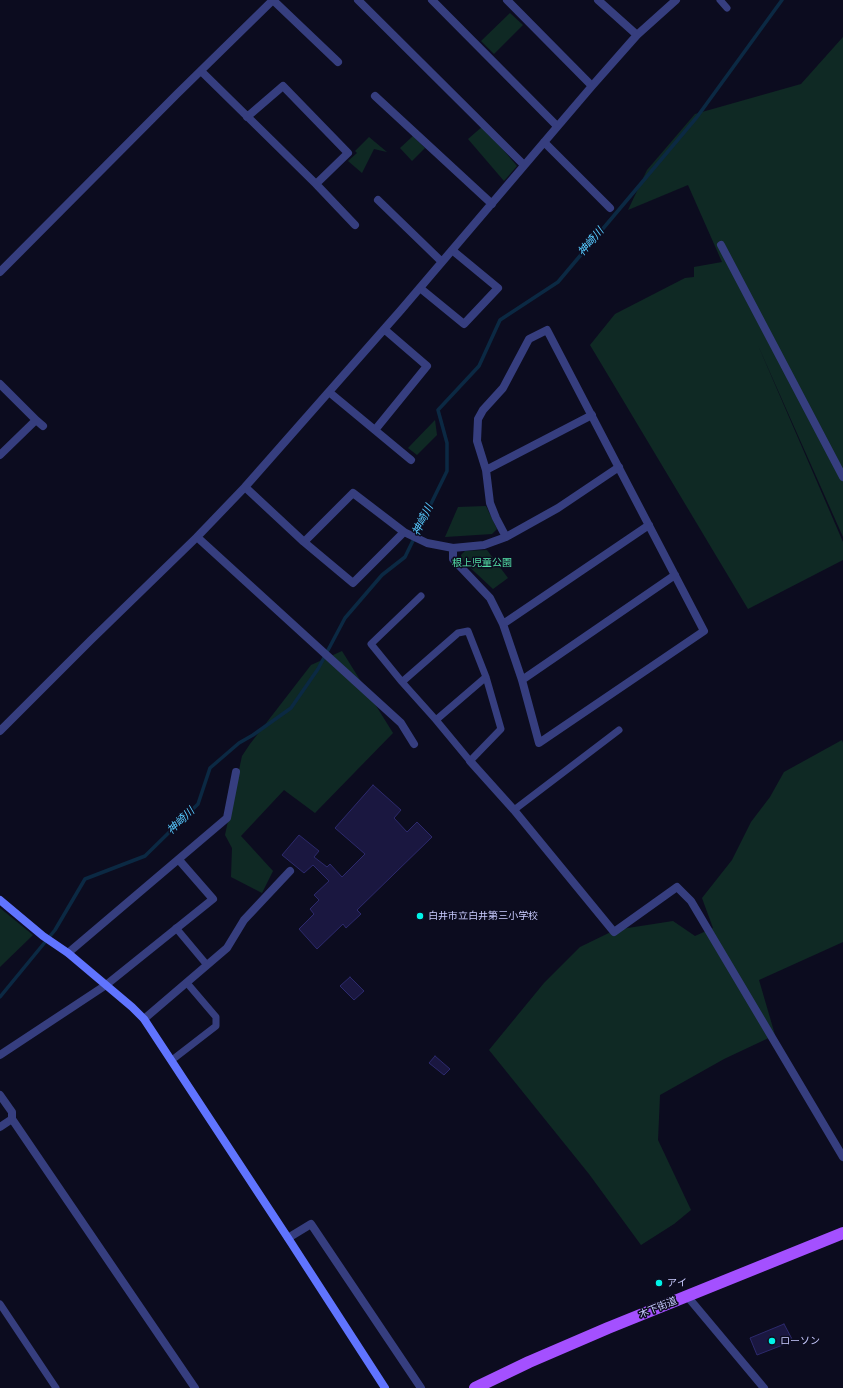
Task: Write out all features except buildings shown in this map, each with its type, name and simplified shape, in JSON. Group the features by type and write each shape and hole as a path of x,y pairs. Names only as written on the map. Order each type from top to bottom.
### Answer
{"main road":[{"name":"木下街道","path":"475,1388 576,1341 843,1233"}],"street":[{"path":"0,272 273,0 338,62"},
{"path":"358,0 524,165"},
{"path":"432,0 557,126"},
{"path":"507,0 592,86"},
{"path":"598,0 637,35"},
{"path":"0,731 197,537 245,487 420,288 557,126 637,35 676,0"},
{"path":"201,71 316,184 354,225"},
{"path":"248,117 283,86 348,153 316,184"},
{"path":"375,96 492,204"},
{"path":"544,142 610,208"},
{"path":"378,200 442,262"},
{"path":"722,245 843,477"},
{"path":"420,288 464,324 498,288 452,250"},
{"path":"375,430 427,366 384,329"},
{"path":"453,548 453,558 490,598 503,624 522,680 539,743 704,631 547,330 529,339 503,388 483,410 478,419 477,441 486,470 490,503 506,537"},
{"path":"0,384 43,426"},
{"path":"329,392 411,460"},
{"path":"486,470 592,415"},
{"path":"0,455 36,420"},
{"path":"304,542 354,493 404,532 427,543 453,548 484,545 506,537 558,508 619,467"},
{"path":"245,487 304,542 353,583 404,532"},
{"path":"503,624 649,525"},
{"path":"197,537 401,723 414,744"},
{"path":"522,680 675,575"},
{"path":"470,760 514,810 614,932 677,887 691,901 843,1157"},
{"path":"68,953 228,818 236,772"},
{"path":"0,1055 106,985 213,899 179,860"},
{"path":"144,1019 227,948 244,920 290,871"},
{"path":"0,900 44,936 68,953 144,1019 385,1388"},
{"path":"0,1095 12,1112 12,1119 195,1388"},
{"path":"0,1127 12,1119"},
{"path":"288,1238 311,1224 421,1388"},
{"path":"687,1296 764,1388"}],"lane":[{"path":"720,0 727,8"},
{"path":"402,682 458,633 468,631 486,677 501,729 470,760 402,682 371,644 421,596"},
{"path":"436,720 486,677"},
{"path":"514,810 619,730"},
{"path":"176,928 207,965"},
{"path":"172,1060 216,1026 216,1017 187,983"},
{"path":"0,1304 56,1388"}],"green space":[{"path":"510,13 523,25 494,54 481,41"},
{"path":"843,37 843,537 757,343 843,542 843,560 748,609 590,345 615,314 685,278 694,277 694,267 722,262 688,185 628,210 647,170 695,114 801,84"},
{"path":"483,126 517,166 504,181 468,139"},
{"path":"413,136 425,148 412,161 400,148"},
{"path":"369,137 387,152 374,149 362,173 348,161 357,153 355,151"},
{"path":"435,420 437,435 417,455 408,448"},
{"path":"486,506 497,529 492,534 445,537 458,507"},
{"name":"根上児童公園","path":"487,550 508,578 493,589 462,560 461,555 465,551"},
{"path":"342,651 393,733 315,813 284,790 241,836 273,871 262,893 231,877 232,848 225,835 242,756 311,665"},
{"path":"842,740 843,942 759,980 775,1035 724,1059 660,1095 658,1140 691,1210 674,1224 641,1245 589,1174 489,1050 544,983 580,947 615,930 673,921 695,936 713,928 702,898 732,860 751,822 770,797 784,772"},
{"path":"0,908 33,935 0,967"}],"waterway":[{"name":"神崎川","path":"0,997 55,930 85,879 145,856 198,804 210,768 239,743 291,708 318,669 345,618 382,575 405,557 447,471 447,443 438,410 479,366 500,320 558,282 697,117 782,0"}],"place":[{"name":"白井市立白井第三小学校","path":"420,916"},
{"name":"アイ","path":"659,1283"},
{"name":"ローソン","path":"772,1341"}]}
